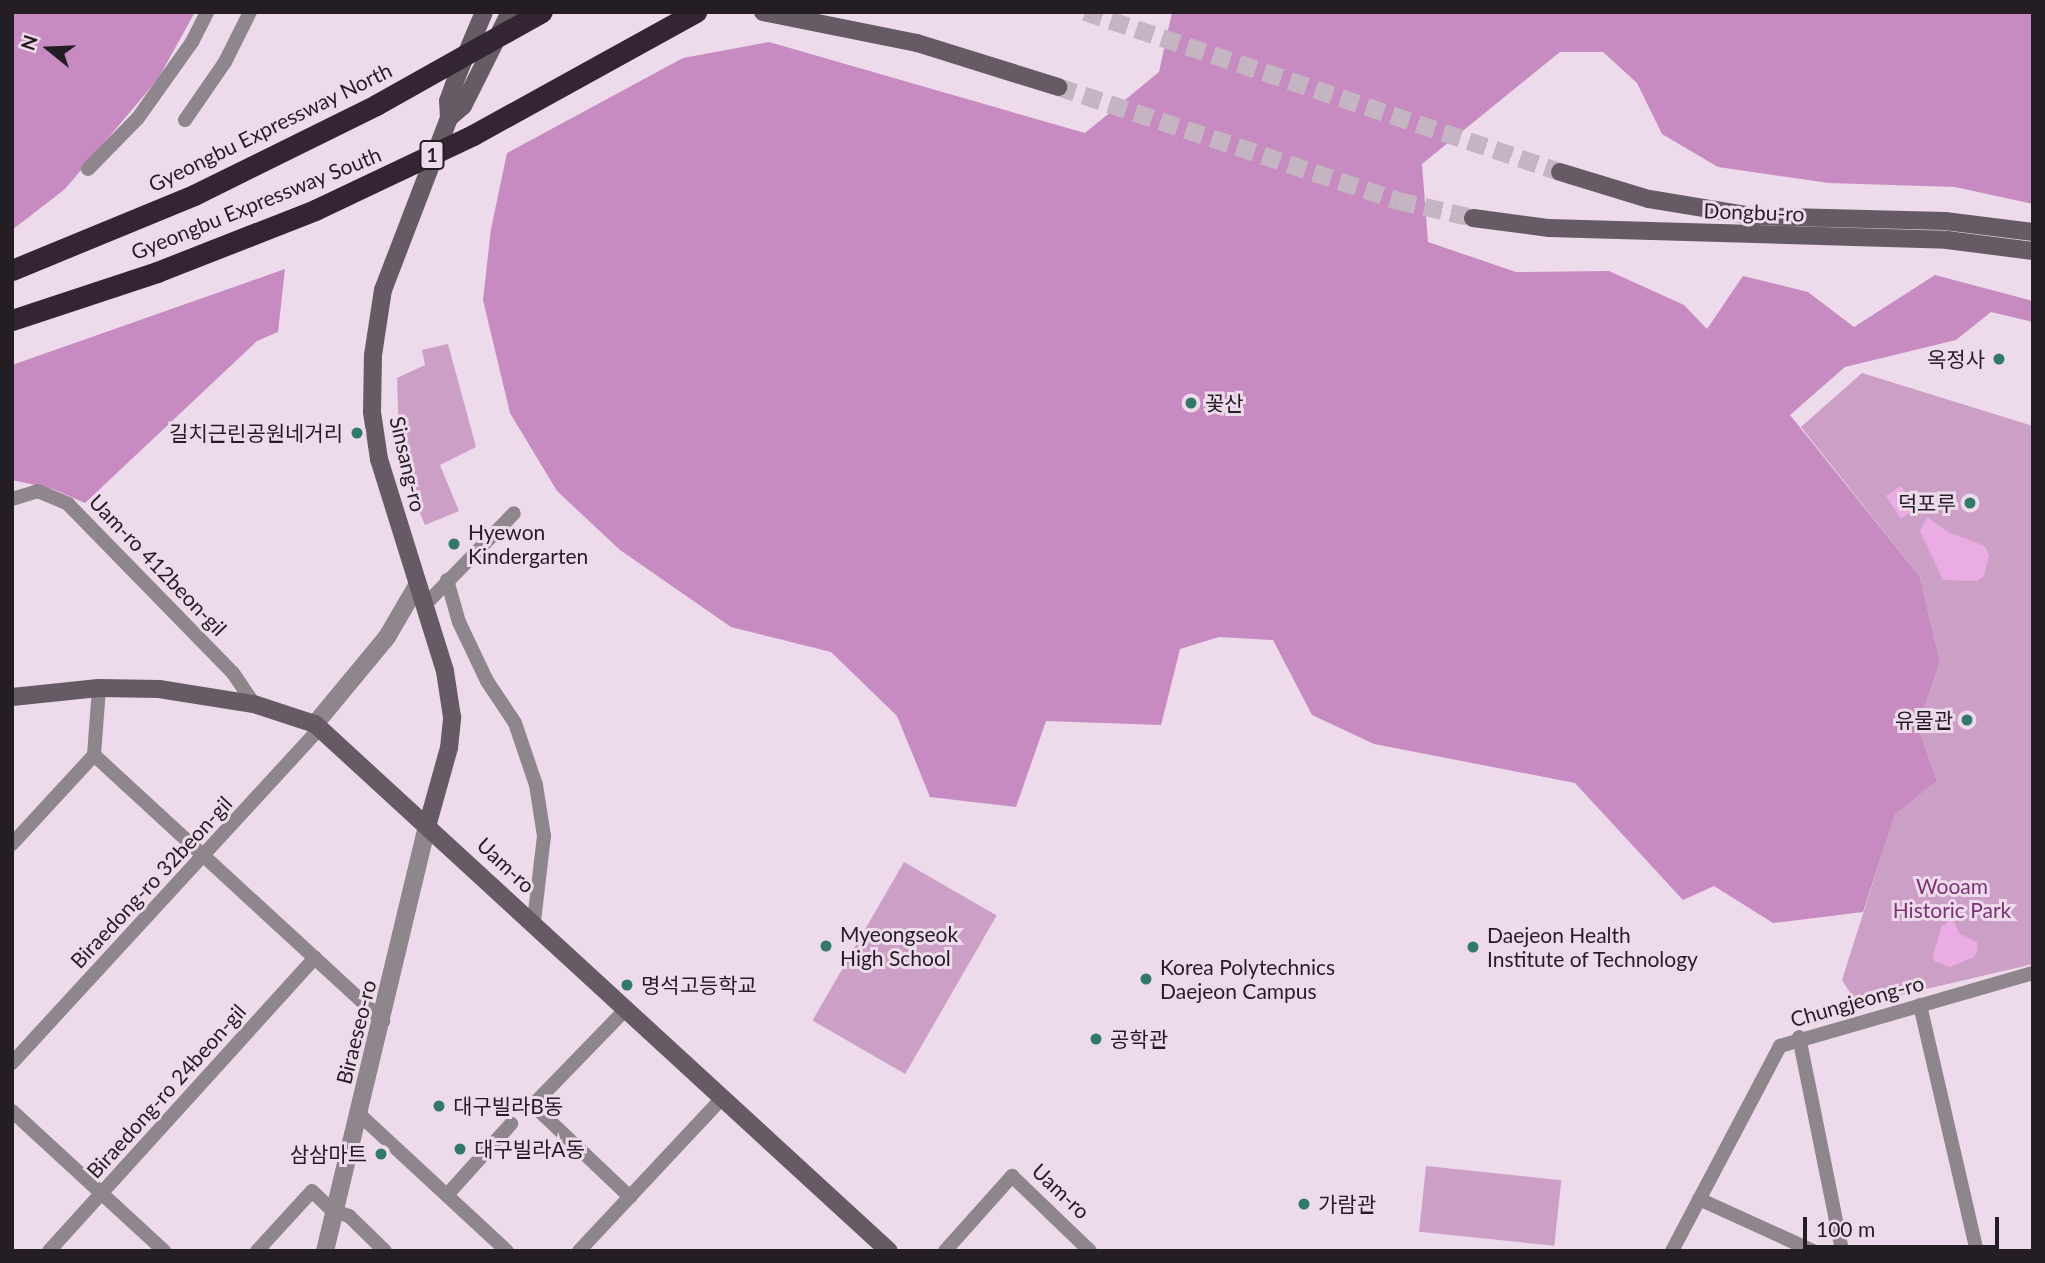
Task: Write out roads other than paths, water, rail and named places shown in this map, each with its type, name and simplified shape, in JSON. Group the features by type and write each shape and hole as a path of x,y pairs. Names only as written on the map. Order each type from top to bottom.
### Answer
{"highway":[{"name":"Gyeongbu Expressway North","path":"12,270 194,195 376,105 542,12"},
{"name":"Gyeongbu Expressway South","path":"12,320 157,272 315,210 473,135 695,12"}],"main road":[{"path":"449,118 448,101 484,12"},
{"path":"449,118 463,106 510,12"},
{"path":"763,12 917,44 1058,88"},
{"name":"Sinsang-ro","path":"428,823 449,748 452,717 445,671 379,459 372,412 373,355 383,290 449,118"},
{"name":"Dongbu-ro","path":"1560,172 1649,199 1752,216 1945,221 2033,232"},
{"name":"Dongbu-ro","path":"1474,218 1574,229 1947,240 2033,251"},
{"name":"Uam-ro","path":"12,698 99,688 159,689 254,704 318,726 428,823 889,1251"}],"street":[{"path":"88,169 138,118 192,42 207,12"},
{"path":"185,120 225,62 250,12"},
{"name":"Uam-ro 412beon-gil","path":"12,499 38,491 68,504 233,673 254,704"},
{"path":"424,606 514,513"},
{"path":"447,580 459,622 487,681 515,723 536,785 544,836 534,921"},
{"path":"318,726 387,637 418,584"},
{"path":"12,844 94,755 99,688"},
{"name":"Biraedong-ro 32beon-gil","path":"12,1063 318,726"},
{"path":"94,755 383,1021"},
{"name":"Biraeseo-ro","path":"325,1251 333,1210 383,1021 428,823"},
{"name":"Biraedong-ro 24beon-gil","path":"49,1251 315,958"},
{"name":"Chungjeong-ro","path":"1672,1251 1767,1065 1780,1046 1799,1037 2033,973"},
{"path":"1920,1005 1977,1251"},
{"path":"627,1008 533,1105 630,1197"},
{"path":"1799,1037 1842,1251"},
{"path":"579,1251 723,1097"},
{"path":"12,1111 164,1251"},
{"path":"360,1115 507,1251"},
{"path":"447,1195 511,1124"},
{"name":"Uam-ro","path":"945,1251 1012,1176 1090,1251"},
{"path":"257,1251 312,1191 333,1210 349,1216 385,1251"},
{"path":"1699,1199 1814,1251"}],"tunnel":[{"path":"1085,12 1560,172"},
{"path":"1058,87 1398,201 1473,218"}],"place":[{"name":"옥정사","path":"1999,359"},
{"name":"꽃산","path":"1191,403"},
{"name":"길치근린공원네거리","path":"357,433"},
{"name":"덕포루","path":"1970,503"},
{"name":"Hyewon Kindergarten","path":"454,544"},
{"name":"유물관","path":"1967,720"},
{"name":"Myeongseok High School","path":"826,946"},
{"name":"Daejeon Health Institute of Technology","path":"1473,947"},
{"name":"Korea Polytechnics Daejeon Campus","path":"1146,979"},
{"name":"명석고등학교","path":"627,985"},
{"name":"공학관","path":"1096,1039"},
{"name":"대구빌라B동","path":"439,1106"},
{"name":"대구빌라A동","path":"460,1149"},
{"name":"삼삼마트","path":"381,1154"},
{"name":"가람관","path":"1304,1204"}],"park label":[{"name":"Wooam Historic Park","path":"1952,898"}]}
